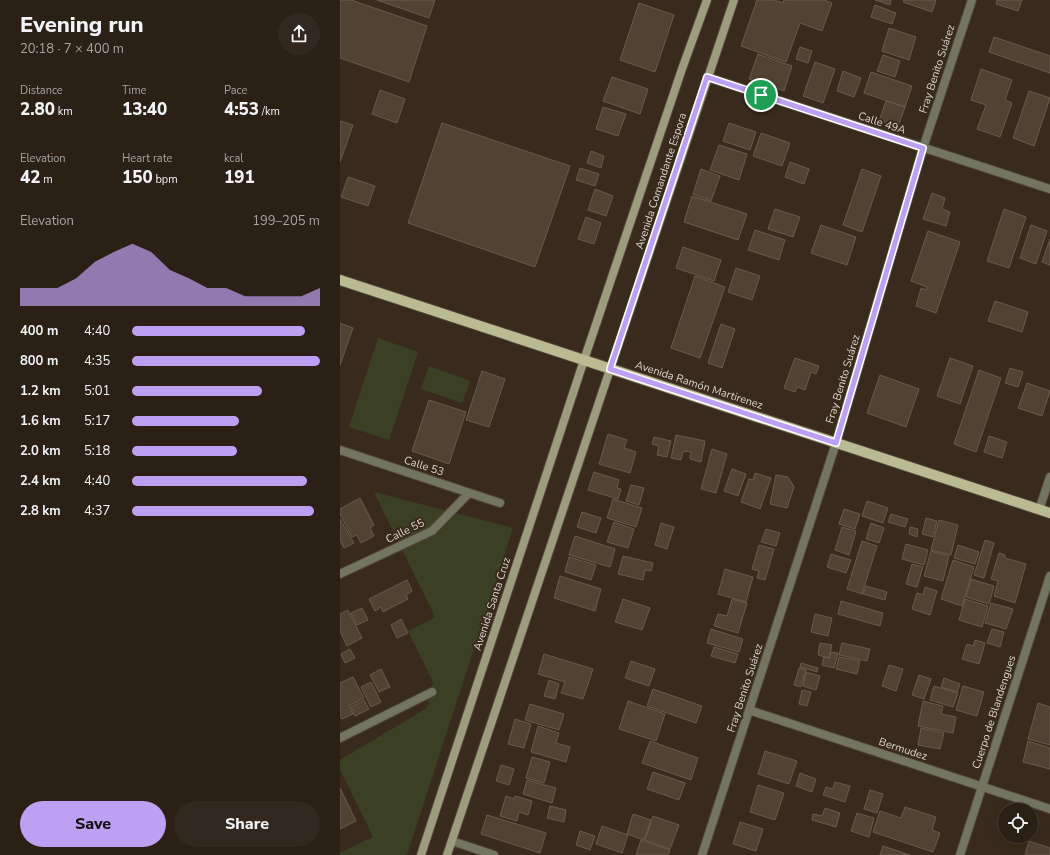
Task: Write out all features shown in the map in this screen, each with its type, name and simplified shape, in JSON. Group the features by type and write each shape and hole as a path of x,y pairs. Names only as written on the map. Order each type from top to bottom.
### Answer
{"main road":[{"name":"Avenida Comandante Espora","path":"584,360 682,69 707,0"},
{"name":"Avenida Comandante Espora","path":"610,369 734,0"},
{"name":"Avenida Ramón Martirenez","path":"340,280 1050,513"},
{"name":"Avenida Santa Cruz","path":"421,855 584,360"},
{"path":"447,855 610,369"}],"street":[{"name":"Fray Benito Suárez","path":"702,855 836,443 923,148 972,0"},
{"name":"Calle 49A","path":"707,77 1050,189"},
{"name":"Calle 53","path":"340,450 500,503"},
{"path":"1040,510 1050,477"},
{"name":"Calle 55","path":"340,574 432,531 469,493"},
{"name":"Cuerpo de Blandengues","path":"960,855 1050,576"},
{"path":"340,738 432,692"},
{"name":"Bermudez","path":"749,710 1050,809"},
{"path":"452,841 494,855"}],"green space":[{"path":"378,338 418,352 389,440 349,427"},
{"path":"429,366 470,381 462,403 421,389"},
{"path":"374,492 513,528 407,855 340,855 340,853 373,837 340,769 340,760 427,708 433,682 408,631 435,617"}],"building":[{"path":"340,0 351,0 427,26 409,82 340,58"},
{"path":"377,0 435,0 429,18"},
{"path":"757,0 774,0 783,3 784,0 824,0 832,3 822,31 800,23 786,62 741,46"},
{"path":"875,0 891,0 890,5"},
{"path":"904,0 936,0 932,12 903,2"},
{"path":"997,0 1022,0 1018,11 996,4"},
{"path":"639,3 674,15 655,72 620,60"},
{"path":"875,5 896,13 892,24 871,17"},
{"path":"889,28 916,37 909,60 882,51"},
{"path":"994,37 1050,56 1050,73 989,52"},
{"path":"800,47 812,51 808,63 796,59"},
{"path":"758,54 792,66 784,91 749,79"},
{"path":"883,55 900,61 895,77 877,71"},
{"path":"815,62 835,69 823,103 803,96"},
{"path":"981,69 1012,80 1005,100 1012,103 1000,137 977,129 986,105 971,100"},
{"path":"843,71 861,78 854,97 837,91"},
{"path":"871,72 912,86 905,107 864,93"},
{"path":"612,77 648,89 640,114 603,101"},
{"path":"380,90 405,99 397,123 372,114"},
{"path":"1029,91 1050,98 1034,146 1013,138"},
{"path":"886,101 905,107 898,127 879,121"},
{"path":"603,107 626,114 618,136 596,129"},
{"path":"340,121 353,125 340,162"},
{"path":"442,123 570,166 535,267 408,223"},
{"path":"729,123 756,132 750,150 723,141"},
{"path":"761,133 790,143 782,166 753,156"},
{"path":"719,145 747,154 739,180 710,170"},
{"path":"591,151 604,156 601,168 587,163"},
{"path":"790,162 809,169 804,184 785,177"},
{"path":"580,168 599,174 595,186 576,180"},
{"path":"701,169 720,176 711,201 693,194"},
{"path":"862,169 881,176 862,232 843,225"},
{"path":"348,177 375,186 368,206 341,197"},
{"path":"595,189 613,196 606,216 588,210"},
{"path":"932,193 945,198 942,209 950,212 946,226 923,219"},
{"path":"692,196 747,214 738,240 684,222"},
{"path":"775,209 800,217 793,237 768,229"},
{"path":"1004,209 1026,217 1009,268 987,261"},
{"path":"586,217 601,223 594,244 578,239"},
{"path":"821,225 856,237 847,265 811,253"},
{"path":"1031,225 1047,231 1036,264 1020,258"},
{"path":"755,230 785,240 779,260 748,250"},
{"path":"928,231 960,242 936,313 916,306 921,288 926,290 927,287 911,281"},
{"path":"1050,239 1050,265 1042,262"},
{"path":"683,247 721,260 714,281 676,268"},
{"path":"736,268 760,276 752,300 728,292"},
{"path":"695,276 725,287 700,358 671,348"},
{"path":"995,301 1028,312 1022,332 988,321"},
{"path":"340,323 353,328 340,365"},
{"path":"721,324 735,329 722,368 708,363"},
{"path":"795,358 819,366 816,374 811,372 805,390 797,387 795,392 784,388"},
{"path":"950,358 973,366 960,404 937,396"},
{"path":"1010,368 1023,372 1018,387 1005,383"},
{"path":"979,370 1001,378 976,452 954,444"},
{"path":"482,371 505,379 489,427 466,420"},
{"path":"880,375 919,389 906,427 867,413"},
{"path":"1027,383 1050,391 1042,416 1018,408"},
{"path":"429,400 466,412 449,464 412,451"},
{"path":"608,434 627,440 624,448 636,452 630,473 599,464"},
{"path":"676,435 705,441 701,462 690,459 691,452 683,451 681,460 671,458"},
{"path":"989,436 1007,442 1002,458 984,452"},
{"path":"654,437 671,441 667,457 657,455 659,446 652,444"},
{"path":"712,449 727,454 716,493 701,489"},
{"path":"732,469 746,474 738,496 724,491"},
{"path":"594,472 619,480 617,488 621,489 618,499 588,490"},
{"path":"755,473 771,478 760,509 741,502 749,479 753,480"},
{"path":"776,475 788,477 794,487 787,508 770,504"},
{"path":"631,485 644,488 639,505 626,501"},
{"path":"360,498 374,525 370,528 374,536 361,543 357,535 352,537 340,514 340,509"},
{"path":"613,499 642,508 636,527 607,518"},
{"path":"867,501 888,508 883,523 862,516"},
{"path":"844,509 860,514 855,529 839,524"},
{"path":"582,512 601,518 596,533 577,527"},
{"path":"891,514 908,519 905,527 888,522"},
{"path":"926,518 937,521 933,537 922,534"},
{"path":"340,519 354,543 344,548 340,540"},
{"path":"939,520 958,525 951,555 931,550"},
{"path":"614,522 634,529 628,548 607,542"},
{"path":"661,523 674,527 667,549 655,545"},
{"path":"871,523 884,528 879,543 866,539"},
{"path":"842,527 856,531 849,555 835,550"},
{"path":"910,527 918,529 917,537 909,534"},
{"path":"766,529 780,533 776,546 761,542"},
{"path":"575,536 615,549 610,567 569,555"},
{"path":"985,540 994,543 984,578 974,575"},
{"path":"862,541 877,546 862,594 847,589"},
{"path":"906,544 928,550 924,565 902,559"},
{"path":"759,545 774,549 765,580 757,578 759,571 752,569"},
{"path":"958,545 979,552 975,564 954,558"},
{"path":"931,551 949,556 943,581 924,576"},
{"path":"999,553 1005,555 1005,558 1026,564 1015,603 994,596 998,581 991,579"},
{"path":"831,554 851,560 846,573 827,567"},
{"path":"623,556 653,563 651,571 645,570 643,580 618,574"},
{"path":"569,557 596,565 591,580 565,572"},
{"path":"953,560 974,567 962,606 941,599"},
{"path":"912,564 923,567 917,587 906,584"},
{"path":"725,569 753,577 746,602 718,594"},
{"path":"560,576 601,589 595,611 554,598"},
{"path":"971,579 994,586 989,604 966,597"},
{"path":"407,580 412,591 406,595 408,599 383,612 381,607 375,611 369,599"},
{"path":"866,586 887,592 885,600 863,594"},
{"path":"925,587 937,591 930,615 912,609 917,593 923,595"},
{"path":"623,599 650,608 642,630 615,622"},
{"path":"732,599 747,603 738,633 714,626 718,614 727,616"},
{"path":"965,599 988,606 982,627 959,620"},
{"path":"841,601 883,613 880,626 838,614"},
{"path":"991,603 1013,609 1006,629 985,623"},
{"path":"362,608 368,620 357,625 351,613"},
{"path":"348,610 362,638 347,646 340,631 340,614"},
{"path":"815,614 832,618 828,636 811,632"},
{"path":"401,619 408,633 397,638 391,625"},
{"path":"711,629 743,639 739,652 707,643"},
{"path":"992,629 1004,632 1000,647 987,643"},
{"path":"975,640 985,643 979,664 962,659 967,644 973,646"},
{"path":"820,643 832,645 829,658 818,655"},
{"path":"842,643 870,649 867,661 839,655"},
{"path":"714,647 738,654 735,663 711,656"},
{"path":"350,649 355,658 345,663 341,654"},
{"path":"831,652 838,653 834,668 822,665 824,657 829,658"},
{"path":"544,654 593,669 583,699 561,693 565,682 538,674"},
{"path":"839,657 860,661 857,674 836,669"},
{"path":"631,661 655,669 649,686 625,678"},
{"path":"801,663 818,668 817,672 800,667"},
{"path":"889,665 903,669 896,691 882,686"},
{"path":"799,668 806,670 801,687 794,685"},
{"path":"381,669 390,687 379,692 370,675"},
{"path":"806,672 820,676 816,690 803,686"},
{"path":"919,675 931,679 924,699 912,695"},
{"path":"353,677 364,698 349,706 353,714 342,719 340,716 340,683"},
{"path":"944,678 960,684 957,692 941,687"},
{"path":"549,680 559,684 555,699 544,696"},
{"path":"371,682 381,702 371,707 361,687"},
{"path":"934,686 958,693 953,707 930,700"},
{"path":"963,686 984,692 977,716 956,710"},
{"path":"653,689 702,706 696,723 647,706"},
{"path":"802,690 811,692 807,706 799,704"},
{"path":"364,700 369,709 355,716 351,707"},
{"path":"628,701 665,714 656,741 619,729"},
{"path":"923,701 943,706 941,714 956,717 953,733 918,726"},
{"path":"1038,703 1050,707 1050,745 1028,739"},
{"path":"530,704 564,714 559,730 525,720"},
{"path":"515,719 531,724 524,748 508,744"},
{"path":"538,726 559,733 556,743 570,747 566,762 531,752"},
{"path":"921,728 944,733 940,749 918,745"},
{"path":"650,741 698,758 691,780 642,763"},
{"path":"1028,741 1050,748 1050,769 1023,762"},
{"path":"765,751 797,761 789,784 758,774"},
{"path":"532,757 550,762 544,783 526,778"},
{"path":"501,765 514,769 509,785 496,781"},
{"path":"653,772 685,783 679,800 647,789"},
{"path":"800,773 816,779 812,792 796,786"},
{"path":"527,780 556,788 552,803 523,794"},
{"path":"835,782 850,786 845,802 823,795 826,787 833,789"},
{"path":"758,785 784,793 775,820 750,812"},
{"path":"340,788 356,821 340,829"},
{"path":"870,790 883,794 877,813 864,809"},
{"path":"506,796 514,799 515,796 532,801 528,815 519,812 517,821 500,816"},
{"path":"550,806 566,810 564,822 547,818"},
{"path":"905,807 936,817 932,830 940,833 933,852 873,832 880,811 901,818"},
{"path":"825,808 840,813 836,827 812,820 813,814 822,816"},
{"path":"857,813 874,818 869,837 851,831"},
{"path":"633,814 651,820 644,840 627,834"},
{"path":"487,815 546,833 540,853 481,834"},
{"path":"653,816 679,825 670,849 645,840"},
{"path":"740,822 763,829 756,851 733,844"},
{"path":"602,826 628,835 622,853 596,844"},
{"path":"580,831 595,836 590,850 576,845"},
{"path":"641,840 670,850 668,855 636,855"},
{"path":"1028,843 1035,843 1050,848 1050,855 1025,855"},
{"path":"883,846 910,855 880,855"}],"route":[{"path":"707,77 761,95 923,148 836,443 610,369 707,77"}]}
